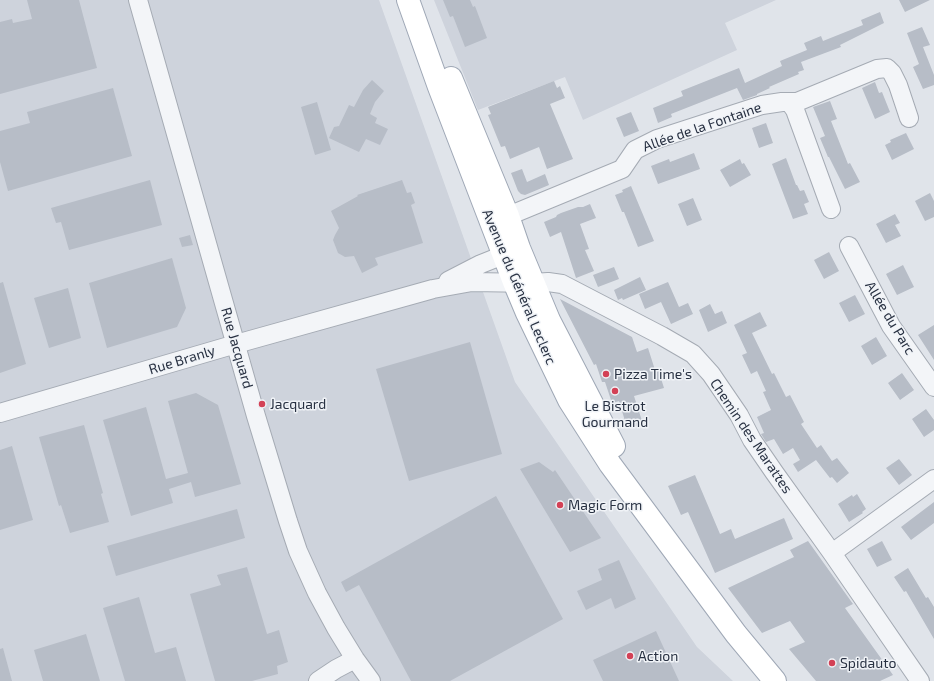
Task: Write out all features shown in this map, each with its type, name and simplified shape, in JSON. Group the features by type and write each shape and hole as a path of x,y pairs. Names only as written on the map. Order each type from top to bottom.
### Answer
{"main road":[{"name":"Avenue du Général Leclerc","path":"408,0 499,219"},
{"name":"Avenue du Général Leclerc","path":"421,0 452,81 499,219 523,283 527,313 569,400 610,464 736,634 775,681"}],"street":[{"name":"Rue Jacquard","path":"138,0 271,469 298,551 328,614 355,659 371,681"},
{"name":"Allée de la Fontaine","path":"499,219 622,169 635,150 657,139 762,106 782,102 797,102 877,69 887,68 892,73 898,85 909,118"},
{"path":"790,103 795,110 831,209"},
{"name":"Allée du Parc","path":"849,246 891,326 934,387"},
{"name":"Rue Branly","path":"433,289 481,264 511,252"},
{"name":"Rue Branly","path":"0,413 236,344 433,289 472,282 523,283"},
{"name":"Chemin des Marattes","path":"523,283 548,282 562,284 662,336 692,354 711,374 739,415 752,440 920,681"},
{"path":"832,553 934,479"},
{"path":"318,681 355,659"}],"shaded area":[{"path":"0,0 379,0 515,382 697,647 733,681 0,681"},
{"path":"434,0 776,0 725,23 737,50 583,120 565,77 478,110"}],"building":[{"path":"27,0 79,0 97,68 0,94 0,22 12,19 13,23 32,19"},
{"path":"443,0 470,0 473,7 475,6 487,38 465,47 453,16 450,17"},
{"path":"899,0 930,0 905,12"},
{"path":"880,12 884,23 840,45 841,47 801,62 804,70 798,72 799,74 769,87 770,88 757,95 743,100 737,88 671,114 672,117 658,123 653,108 683,96 681,91 739,68 745,83 782,66 780,61 807,50 804,43 821,36 823,41 863,25 861,20"},
{"path":"922,27 930,45 923,47 934,75 934,85 923,89 913,67 919,64 907,33"},
{"path":"372,80 384,91 375,102 370,114 377,118 375,123 388,129 380,145 366,139 359,152 329,138 334,127 339,126 349,105 354,107 363,90"},
{"path":"554,81 557,88 560,86 565,98 550,104 573,159 547,169 539,147 510,159 505,146 501,147 488,115 491,114 488,107"},
{"path":"875,82 879,93 882,92 890,112 875,119 862,88"},
{"path":"113,88 132,156 8,191 0,162 0,131 30,123 27,112"},
{"path":"830,101 837,119 831,121 848,164 850,163 860,182 845,189 820,138 825,136 813,107"},
{"path":"317,102 331,150 315,155 301,107"},
{"path":"631,112 639,131 624,137 616,118"},
{"path":"766,123 773,143 759,148 752,128"},
{"path":"906,133 914,149 892,160 885,145 891,142 890,140"},
{"path":"694,153 700,169 658,184 651,166 669,159 670,162"},
{"path":"786,158 796,185 800,191 804,190 809,202 804,204 808,214 793,219 772,164"},
{"path":"740,159 751,175 730,187 720,170"},
{"path":"522,169 527,182 545,174 549,185 525,195 521,194 518,191 511,173"},
{"path":"150,180 162,225 69,250 61,222 56,223 51,208"},
{"path":"402,180 407,193 411,192 415,203 411,205 423,243 375,258 378,265 362,273 354,256 345,257 338,253 333,240 339,228 331,211 358,196 357,195"},
{"path":"631,186 654,241 638,247 624,212 622,212 615,195 623,192 622,190"},
{"path":"930,193 934,201 934,217 925,221 915,201"},
{"path":"693,198 702,220 687,226 678,204"},
{"path":"590,204 596,218 580,224 589,249 585,250 594,271 576,278 561,232 550,237 544,222 561,213"},
{"path":"895,214 900,223 895,225 901,236 886,243 876,224"},
{"path":"190,235 193,245 182,247 179,238"},
{"path":"829,252 839,271 824,279 814,260"},
{"path":"172,258 186,308 177,327 107,348 89,283"},
{"path":"903,265 914,287 897,295 886,274"},
{"path":"614,267 619,279 598,287 593,275"},
{"path":"640,277 646,290 623,300 622,298 618,300 614,290"},
{"path":"3,282 26,364 0,373 0,283"},
{"path":"668,282 679,307 688,303 693,314 671,324 661,302 645,309 639,294"},
{"path":"68,288 81,338 49,348 34,298"},
{"path":"855,295 865,314 849,322 839,303"},
{"path":"560,299 632,337 637,352 648,348 655,370 658,369 664,388 634,396 643,424 632,427 629,420 625,421 619,401 612,403 605,382 602,382 596,364 594,365"},
{"path":"710,304 715,314 722,311 727,323 708,332 699,310"},
{"path":"760,312 767,326 752,333 772,374 774,373 786,397 790,395 804,422 801,424 817,448 821,445 832,461 837,458 849,473 837,483 832,477 830,478 816,460 798,472 793,464 800,460 793,448 783,454 774,439 766,442 761,434 764,433 757,417 771,410 763,392 766,391 757,371 751,374 742,355 747,353 734,325"},
{"path":"934,325 934,360 918,335"},
{"path":"876,337 887,356 872,365 861,346"},
{"path":"470,342 502,454 409,481 376,369"},
{"path":"902,373 914,390 900,400 888,383"},
{"path":"196,393 218,405 241,484 195,497 191,482 169,489 173,503 131,516 103,420 146,407 166,479 188,473 168,401"},
{"path":"926,409 934,420 934,430 924,437 912,419"},
{"path":"84,425 103,493 101,494 109,522 70,533 61,505 59,506 39,437"},
{"path":"12,446 33,520 0,530 0,450"},
{"path":"899,459 912,475 899,485 886,468"},
{"name":"Magic Form","path":"539,462 553,472 555,470 601,538 570,552 520,469"},
{"path":"695,475 720,534 731,529 735,539 784,518 793,539 715,573 688,512 681,515 668,486"},
{"path":"857,494 866,509 862,512 863,513 849,522 838,504 852,495 853,497"},
{"path":"496,496 563,619 450,681 411,681 359,585 346,592 341,582"},
{"path":"934,502 934,523 911,540 901,527"},
{"path":"237,509 245,538 116,576 107,546"},
{"path":"808,541 853,604 845,608 893,675 880,681 816,681 789,649 805,642 790,621 762,633 728,588 794,557 790,550"},
{"path":"882,541 892,560 877,567 867,549"},
{"path":"619,560 636,599 615,609 611,598 586,610 577,591 602,580 598,569"},
{"path":"247,567 267,634 279,630 288,662 277,666 278,674 252,681 215,681 190,594 221,585 217,575"},
{"path":"908,568 926,598 928,597 934,607 934,639 906,591 904,592 894,577"},
{"path":"139,597 155,653 176,647 186,681 125,681 103,608"},
{"path":"656,631 679,681 603,681 593,660"},
{"path":"86,634 100,681 43,681 34,650"},
{"path":"3,648 12,681 0,681 0,649"}],"place":[{"name":"Pizza Time's","path":"606,374"},
{"name":"Le Bistrot Gourmand","path":"615,391"},
{"name":"Jacquard","path":"262,404"},
{"name":"Magic Form","path":"560,505"},
{"name":"Action","path":"630,656"},
{"name":"Spidauto","path":"832,663"}]}
